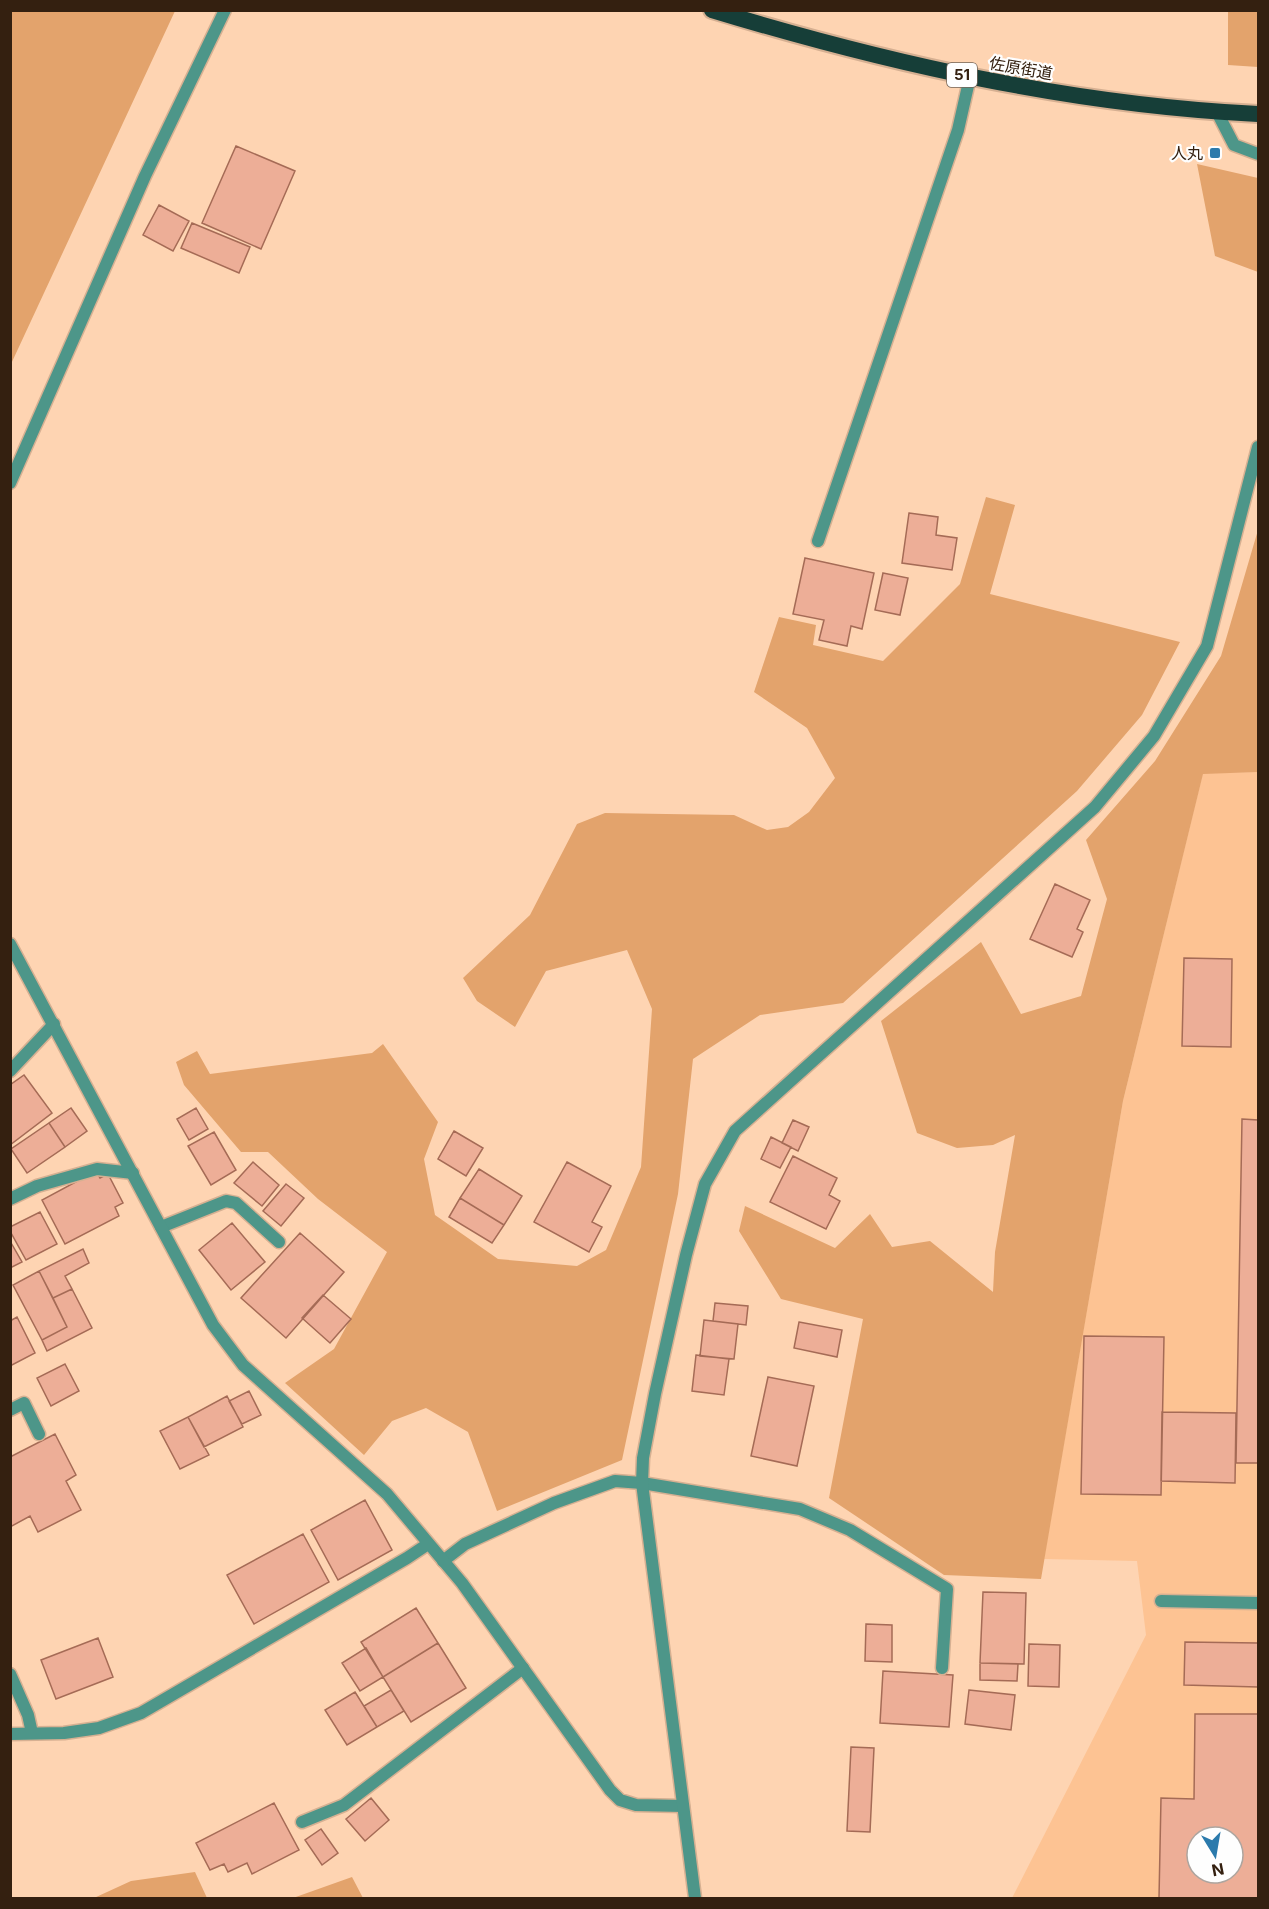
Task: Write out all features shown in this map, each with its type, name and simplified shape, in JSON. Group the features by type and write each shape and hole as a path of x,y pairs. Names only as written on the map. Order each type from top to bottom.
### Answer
{"highway":[{"name":"佐原街道","path":"712,10 851,50 970,77 1131,103 1258,114"}],"street":[{"path":"10,483 145,176 225,10"},
{"path":"818,541 958,130 970,77"},
{"path":"1217,112 1234,145 1258,154"},
{"path":"695,1899 642,1483 643,1458 655,1394 705,1184 735,1131 1095,807 1154,736 1207,646 1258,447"},
{"path":"10,944 14,958 54,1024 213,1325 243,1365 387,1494 462,1583 610,1790 620,1800 636,1805 683,1806"},
{"path":"10,1071 54,1024"},
{"path":"10,1199 37,1186 97,1169 133,1173"},
{"path":"161,1227 226,1201 236,1203 279,1242"},
{"path":"10,1410 24,1403 39,1434"},
{"path":"443,1561 465,1544 554,1503 615,1481 642,1483 800,1509 850,1530 947,1589 942,1668"},
{"path":"10,1734 63,1733 99,1728 141,1713 428,1544"},
{"path":"1161,1601 1258,1603"},
{"path":"302,1822 344,1805 523,1668"},
{"path":"10,1674 28,1715 32,1734"}],"shaded area":[{"path":"10,11 175,11 11,364"},
{"path":"1228,11 1258,11 1258,67 1228,65"},
{"path":"1197,164 1258,178 1258,272 1215,256"},
{"path":"986,497 1015,505 990,594 1180,642 1142,715 1077,791 843,1003 760,1015 693,1059 678,1194 622,1460 497,1511 468,1432 426,1408 392,1421 364,1455 285,1383 334,1349 387,1252 318,1199 268,1152 241,1152 184,1085 176,1062 197,1051 210,1074 372,1053 383,1044 438,1122 424,1159 435,1215 498,1259 577,1266 606,1250 641,1167 652,1009 627,950 546,971 515,1027 477,1001 463,978 530,915 577,824 605,813 734,815 767,830 788,827 809,812 835,778 807,728 754,692 779,617 816,625 813,645 883,661 960,584"},
{"path":"1258,530 1258,772 1203,774 1123,1101 1041,1579 944,1575 829,1498 863,1319 781,1299 739,1231 745,1206 835,1248 870,1214 892,1247 930,1241 993,1292 995,1252 1015,1135 993,1145 957,1148 917,1133 881,1021 981,942 1021,1014 1081,996 1107,899 1086,840 1155,761 1221,656"},
{"path":"1258,772 1258,1898 1012,1898 1146,1635 1137,1561 1044,1559 1123,1101 1203,773"},
{"path":"195,1872 207,1898 94,1898 131,1881"},
{"path":"352,1877 363,1898 293,1898"}],"building":[{"path":"236,146 295,171 261,249 202,223"},
{"path":"159,205 189,221 173,251 143,235"},
{"path":"192,223 250,247 239,273 181,248"},
{"path":"909,513 938,517 936,535 957,538 952,570 902,563"},
{"path":"805,558 874,573 862,629 851,626 847,646 819,640 824,620 793,614"},
{"path":"883,573 908,578 900,615 875,610"},
{"path":"1055,884 1090,900 1077,929 1083,932 1072,957 1030,939"},
{"path":"1184,958 1232,959 1231,1047 1182,1046"},
{"path":"24,1075 52,1113 10,1145 10,1085"},
{"path":"71,1108 87,1131 65,1147 49,1123"},
{"path":"196,1108 208,1129 189,1140 177,1119"},
{"path":"1242,1119 1258,1120 1258,1463 1236,1463"},
{"path":"793,1120 809,1127 798,1151 782,1143"},
{"path":"49,1123 65,1147 27,1173 11,1149"},
{"path":"454,1131 483,1148 466,1176 438,1159"},
{"path":"214,1132 236,1170 211,1185 188,1146"},
{"path":"771,1137 791,1147 780,1168 761,1159"},
{"path":"793,1156 837,1178 829,1195 840,1201 826,1229 770,1202"},
{"path":"253,1162 279,1185 262,1206 234,1183"},
{"path":"567,1162 611,1186 592,1222 602,1227 589,1252 534,1222"},
{"path":"479,1169 522,1196 504,1225 460,1198"},
{"path":"96,1171 100,1178 108,1174 123,1203 115,1207 119,1216 65,1244 42,1200"},
{"path":"286,1184 304,1198 281,1226 263,1211"},
{"path":"460,1198 504,1225 492,1243 449,1217"},
{"path":"40,1212 57,1244 26,1260 10,1227"},
{"path":"232,1223 265,1262 231,1290 199,1250"},
{"path":"300,1233 344,1272 286,1338 241,1298"},
{"path":"10,1241 22,1262 10,1268"},
{"path":"83,1249 89,1263 65,1276 72,1289 53,1298 39,1271"},
{"path":"39,1271 67,1327 42,1340 13,1285"},
{"path":"72,1289 92,1328 47,1351 42,1340 67,1327 53,1298"},
{"path":"323,1295 351,1319 330,1343 302,1318"},
{"path":"715,1303 748,1306 746,1325 713,1321"},
{"path":"17,1317 35,1353 10,1366 10,1321"},
{"path":"704,1320 738,1324 734,1359 700,1356"},
{"path":"799,1322 842,1330 837,1357 794,1348"},
{"path":"1084,1336 1164,1337 1161,1495 1081,1494"},
{"path":"696,1355 729,1359 724,1395 692,1391"},
{"path":"65,1364 79,1391 51,1406 37,1378"},
{"path":"768,1377 814,1386 797,1466 751,1456"},
{"path":"249,1391 261,1415 242,1424 229,1401"},
{"path":"227,1396 243,1427 204,1447 188,1417"},
{"path":"1162,1412 1236,1413 1235,1483 1161,1481"},
{"path":"188,1417 209,1455 180,1469 160,1431"},
{"path":"55,1434 76,1475 66,1481 81,1510 38,1532 30,1516 10,1527 10,1457"},
{"path":"365,1500 392,1550 338,1580 311,1530"},
{"path":"303,1534 329,1582 254,1624 227,1575"},
{"path":"983,1592 1026,1593 1024,1664 980,1663"},
{"path":"416,1608 438,1643 383,1677 361,1642"},
{"path":"866,1624 892,1625 892,1662 865,1661"},
{"path":"98,1638 113,1677 56,1699 41,1660"},
{"path":"1185,1642 1258,1643 1258,1687 1184,1685"},
{"path":"438,1643 466,1688 411,1722 383,1677"},
{"path":"1029,1644 1060,1645 1059,1687 1028,1686"},
{"path":"366,1648 383,1677 360,1691 342,1663"},
{"path":"980,1663 1018,1664 1017,1681 980,1680"},
{"path":"883,1671 953,1675 949,1727 880,1723"},
{"path":"391,1690 404,1711 377,1727 364,1706"},
{"path":"969,1690 1015,1695 1011,1730 965,1724"},
{"path":"355,1692 377,1727 347,1745 325,1710"},
{"path":"1195,1714 1258,1714 1258,1898 1159,1898 1161,1798 1194,1799"},
{"path":"851,1747 874,1748 870,1832 847,1831"},
{"path":"371,1798 389,1820 365,1841 346,1819"},
{"path":"274,1803 299,1850 252,1874 247,1863 228,1872 224,1864 210,1870 196,1843"},
{"path":"321,1829 338,1853 322,1865 305,1840"}],"place":[{"name":"人丸","path":"1215,153"}]}
